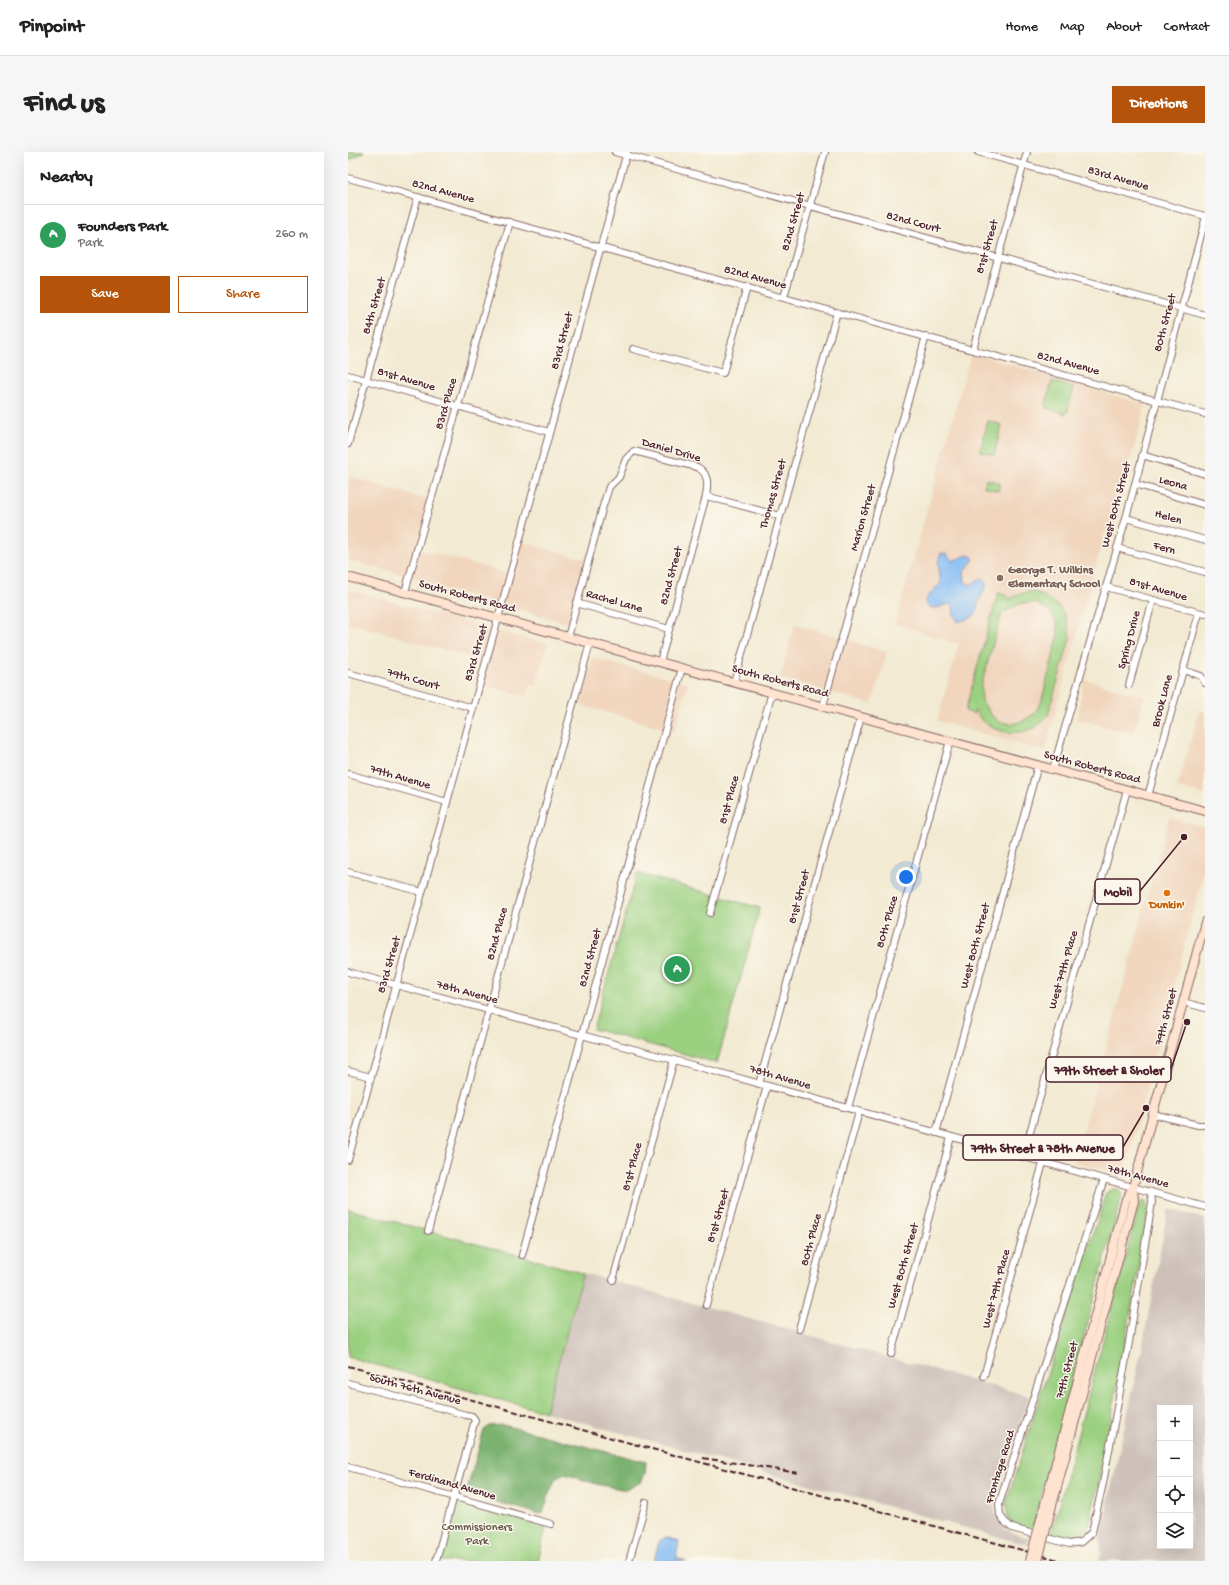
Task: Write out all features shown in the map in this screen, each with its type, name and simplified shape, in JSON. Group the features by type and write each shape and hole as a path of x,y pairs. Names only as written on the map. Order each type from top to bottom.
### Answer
{"street":[{"name":"82nd Court","path":"615,152 1205,315"},
{"name":"82nd Street","path":"784,297 825,152"},
{"name":"83rd Avenue","path":"978,152 1205,216"},
{"name":"81st Street","path":"973,349 1027,152"},
{"name":"83rd Street","path":"348,1160 626,154"},
{"name":"82nd Avenue","path":"348,178 1205,414"},
{"name":"84th Street","path":"348,444 418,197"},
{"name":"80th Street","path":"1148,430 1205,220"},
{"name":"83rd Place","path":"405,592 510,222"},
{"path":"633,349 723,373 747,287"},
{"name":"Thomas Street","path":"734,682 836,312"},
{"name":"Marion Street","path":"823,706 926,336"},
{"name":"81st Avenue","path":"348,375 549,432"},
{"name":"West 80th Street","path":"1053,770 1126,518 1148,430"},
{"name":"Daniel Drive","path":"568,637 576,603 609,487 619,477 626,459 634,451 701,469 707,480 706,496"},
{"path":"1142,456 1205,474"},
{"name":"Leona","path":"1134,484 1205,505"},
{"name":"82nd Street","path":"660,662 706,496"},
{"path":"706,496 780,516"},
{"name":"Helen","path":"1126,518 1205,540"},
{"name":"Fern","path":"1117,548 1205,572"},
{"name":"South Roberts Road","path":"348,577 1205,811"},
{"name":"81st Avenue","path":"1106,587 1202,614"},
{"name":"Spring Drive","path":"1129,686 1153,600"},
{"name":"Rachel Lane","path":"576,603 669,629"},
{"name":"Brook Lane","path":"1148,796 1183,670 1202,614"},
{"name":"82nd Place","path":"428,1231 590,643"},
{"name":"82nd Street","path":"522,1254 682,668"},
{"path":"1183,670 1201,676 1205,683"},
{"name":"79th Court","path":"348,673 473,708"},
{"name":"81st Place","path":"710,913 772,692"},
{"name":"81st Street","path":"760,1084 861,717"},
{"name":"80th Place","path":"848,1108 950,741"},
{"name":"West 80th Street","path":"936,1133 1038,765"},
{"name":"79th Avenue","path":"348,774 446,802"},
{"name":"West 79th Place","path":"1023,1157 1127,790"},
{"path":"348,872 422,892"},
{"name":"79th Street","path":"1030,1561 1045,1516 1134,1201 1133,1187 1205,922"},
{"name":"78th Avenue","path":"348,972 674,1060 1205,1207"},
{"path":"1183,1002 1205,1008"},
{"name":"81st Place","path":"613,1280 674,1060"},
{"path":"348,1071 371,1077"},
{"name":"81st Street","path":"706,1305 767,1086"},
{"name":"80th Place","path":"799,1329 859,1112"},
{"path":"1153,1114 1198,1125 1205,1125"},
{"name":"West 80th Street","path":"890,1354 951,1137"},
{"name":"West 79th Place","path":"984,1376 1043,1162"},
{"name":"Frontage Road","path":"1104,1179 999,1508 1000,1515 1012,1528 1069,1544 1084,1540 1092,1532 1094,1526 1128,1348 1152,1202 1151,1192"},
{"name":"South 76th Avenue","path":"348,1383 472,1416 475,1420 454,1497"},
{"name":"Ferdinand Avenue","path":"348,1467 551,1524"},
{"path":"436,1561 454,1497"},
{"path":"629,1561 646,1502"},
{"name":"79th Street","path":"1038,1561 1045,1516"}],"shaded area":[{"name":"George T. Wilkins Elementary School","path":"971,353 1146,405 1110,532 1105,531 1045,751 937,721 959,644 895,624"},
{"path":"348,476 431,501 418,549 510,574 519,541 588,560 571,624 444,589 416,578 348,560"},
{"path":"348,590 547,644 536,686 530,685 527,697 475,682 481,660 348,623"},
{"path":"795,624 887,652 872,704 780,678"},
{"path":"593,658 688,683 675,731 580,705"},
{"path":"1084,679 1144,697 1133,734 1077,719"},
{"path":"1200,710 1205,712 1205,795 1177,788"},
{"path":"1169,818 1205,827 1205,867 1124,1175 1075,1162"},
{"path":"1168,1209 1205,1219 1205,1561 1099,1561 1101,1552 1100,1538 1142,1348"},
{"path":"583,1273 1029,1396 994,1505 996,1518 1004,1528 1012,1533 1030,1538 1028,1545 545,1412"}],"green space":[{"path":"348,152 364,152 348,161"},
{"path":"1052,381 1074,388 1066,414 1045,407"},
{"path":"988,421 1002,425 994,455 980,451"},
{"path":"986,479 1000,483 998,491 984,487"},
{"path":"1032,591 1048,599 1060,608 1067,621 1070,639 1048,715 1037,727 1023,732 1009,733 995,729 982,721 975,710 974,714 965,711 998,593 1008,596 1007,600 1019,594","holes":["1021,603 1035,603 1049,611 1057,623 1058,637 1041,703 1034,714 1023,721 1012,724 1000,722 991,715 982,701 981,686 1002,613"]},
{"path":"637,873 760,908 717,1063 593,1029"},
{"path":"1117,1189 1122,1194 1032,1529 1015,1524 1008,1519 1006,1503 1105,1195 1107,1192"},
{"path":"1144,1200 1148,1211 1141,1255 1112,1415 1090,1523 1082,1533 1074,1538 1051,1535 1138,1209"},
{"path":"348,1209 583,1273 545,1412 348,1357"},
{"path":"503,1425 646,1462 645,1474 641,1482 626,1490 596,1484 565,1474 556,1478 543,1513 539,1514 466,1493 484,1430 490,1426"},
{"name":"Commissioners Park","path":"456,1502 546,1527 538,1561 440,1561"}],"water":[{"path":"941,553 947,554 952,561 968,555 973,557 973,561 964,571 965,582 971,585 982,578 986,581 986,586 978,604 977,612 973,617 958,622 954,615 952,603 936,608 929,607 925,603 928,596 941,583 938,563"},
{"path":"666,1537 679,1542 676,1558 686,1561 654,1561 659,1541"}],"railway":[{"path":"348,1366 1062,1561"},
{"path":"703,1458 799,1473"}],"place":[{"name":"George T. Wilkins Elementary School","path":"1000,578"},
{"name":"Mobil","path":"1184,837"},
{"name":"Dunkin'","path":"1167,893"},
{"name":"Founders Park","path":"677,969"},
{"name":"79th Street & Sholer","path":"1187,1022"},
{"name":"79th Street & 78th Avenue","path":"1146,1108"}]}
